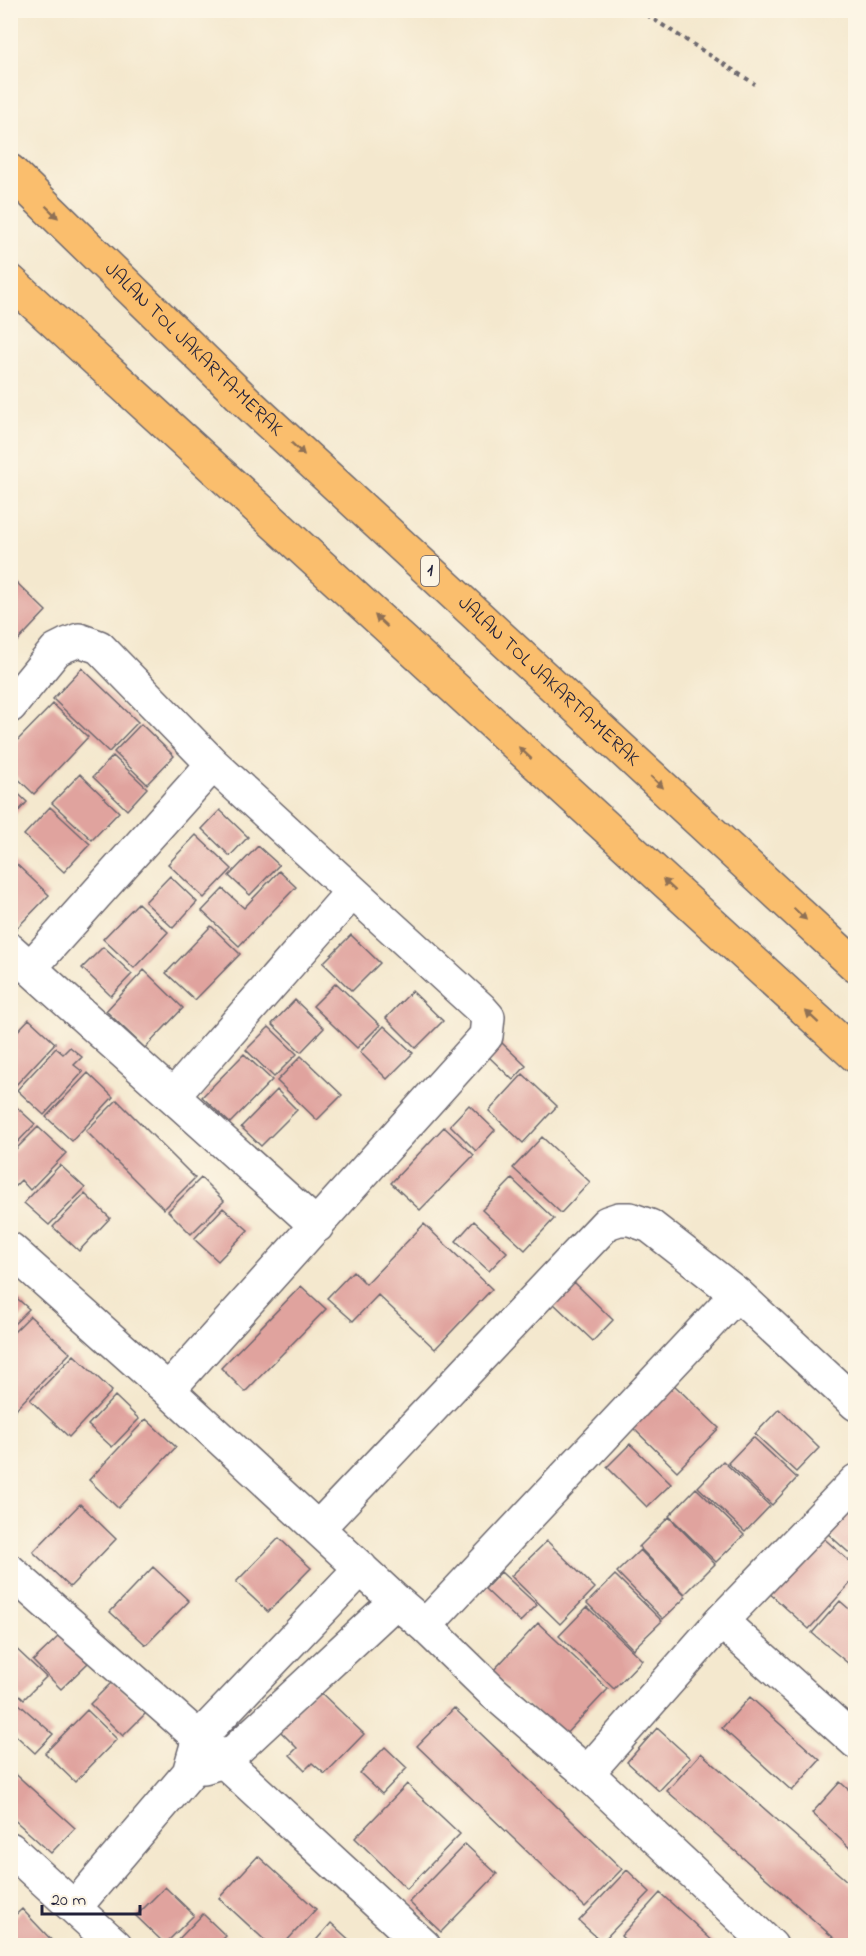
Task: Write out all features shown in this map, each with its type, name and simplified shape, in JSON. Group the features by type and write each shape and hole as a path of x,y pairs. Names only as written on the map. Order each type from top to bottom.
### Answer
{"highway":[{"name":"JALAN TOL JAKARTA–MERAK","path":"10,171 251,406 855,966"},
{"path":"10,281 855,1056"}],"street":[{"path":"10,706 56,651 79,640 99,647 213,764 488,1017 486,1036 168,1390"},
{"path":"213,764 21,958 317,1226"},
{"path":"173,1096 352,892"},
{"path":"318,1528 607,1223 619,1219 630,1219 650,1226 737,1294 855,1404"},
{"path":"10,1248 168,1390 494,1692 587,1773 771,1946"},
{"path":"425,1626 737,1294"},
{"path":"587,1773 721,1621 855,1480"},
{"path":"75,1907 189,1773 199,1738 362,1568"},
{"path":"10,1571 199,1738 424,1946"},
{"path":"189,1773 224,1761 396,1601"},
{"path":"721,1621 855,1742"},
{"path":"15,1864 75,1907 116,1946"}],"path":[{"path":"639,10 755,84"}],"building":[{"path":"16,582 46,611 10,649 10,588"},
{"path":"82,668 138,722 109,752 53,699"},
{"path":"53,704 88,737 34,794 10,771 10,748"},
{"path":"141,724 174,756 147,784 114,752"},
{"path":"113,756 147,788 127,810 93,777"},
{"path":"80,774 119,812 92,840 52,803"},
{"path":"10,786 27,802 12,818 10,816"},
{"path":"50,807 90,844 64,872 24,835"},
{"path":"220,810 248,837 230,856 202,829"},
{"path":"196,835 232,869 204,898 168,864"},
{"path":"258,846 279,865 250,895 229,876"},
{"path":"10,858 49,895 15,930 10,926"},
{"path":"279,871 296,887 239,946 202,911 223,889 244,908"},
{"path":"170,876 197,902 173,928 145,902"},
{"path":"138,903 168,932 134,968 103,939"},
{"path":"211,926 240,954 195,1000 166,973"},
{"path":"351,935 380,963 352,991 323,963"},
{"path":"103,947 132,974 111,996 82,968"},
{"path":"144,970 183,1008 145,1048 106,1011"},
{"path":"336,983 380,1025 357,1048 313,1006"},
{"path":"412,991 443,1021 416,1048 386,1018"},
{"path":"295,1000 324,1028 301,1052 272,1024"},
{"path":"29,1019 55,1043 14,1087 10,1084 10,1039"},
{"path":"384,1026 413,1053 387,1079 360,1052"},
{"path":"269,1027 297,1054 274,1077 246,1050"},
{"path":"501,1042 526,1066 513,1080 488,1056"},
{"path":"70,1047 82,1057 74,1065 83,1072 44,1115 17,1090 56,1048 63,1054"},
{"path":"244,1054 272,1080 230,1123 202,1097"},
{"path":"301,1056 342,1095 317,1120 277,1081"},
{"path":"88,1073 113,1097 72,1141 46,1117"},
{"path":"523,1074 557,1106 523,1143 489,1111"},
{"path":"277,1090 297,1110 261,1146 241,1127"},
{"path":"117,1100 195,1178 164,1209 86,1131"},
{"path":"10,1101 35,1124 10,1150"},
{"path":"469,1105 495,1130 476,1151 450,1125"},
{"path":"38,1127 66,1153 30,1190 21,1180 12,1189 10,1188 10,1155"},
{"path":"444,1127 474,1155 420,1210 391,1183"},
{"path":"542,1137 590,1182 561,1213 513,1168"},
{"path":"60,1165 85,1188 49,1225 24,1203"},
{"path":"201,1178 224,1201 191,1234 168,1211"},
{"path":"512,1179 554,1219 525,1250 482,1210"},
{"path":"85,1194 110,1218 79,1251 53,1227"},
{"path":"223,1208 248,1230 218,1261 194,1239"},
{"path":"474,1221 507,1252 489,1271 456,1241"},
{"path":"424,1224 492,1289 435,1349 378,1295 353,1321 327,1298 353,1271 366,1284"},
{"path":"574,1282 613,1320 593,1341 553,1303"},
{"path":"301,1286 326,1309 245,1392 221,1368"},
{"path":"10,1292 29,1309 10,1328"},
{"path":"30,1316 70,1353 15,1410 10,1405 10,1336"},
{"path":"74,1355 112,1391 69,1437 30,1400"},
{"path":"672,1383 719,1428 677,1471 630,1425"},
{"path":"115,1396 139,1419 112,1447 88,1425"},
{"path":"779,1409 819,1448 796,1472 755,1434"},
{"path":"146,1419 176,1447 118,1508 89,1480"},
{"path":"753,1437 797,1478 772,1505 728,1463"},
{"path":"630,1444 671,1484 647,1507 607,1467"},
{"path":"723,1461 770,1506 745,1532 698,1487"},
{"path":"696,1488 744,1535 716,1562 669,1516"},
{"path":"80,1504 116,1539 70,1587 33,1552"},
{"path":"851,1507 856,1512 856,1559 827,1533"},
{"path":"669,1517 715,1564 685,1594 639,1547"},
{"path":"819,1534 856,1567 856,1577 809,1629 767,1591"},
{"path":"279,1538 311,1568 268,1612 236,1582"},
{"path":"547,1541 595,1588 560,1624 511,1576"},
{"path":"640,1550 686,1597 663,1619 617,1572"},
{"path":"153,1567 189,1601 146,1645 110,1612"},
{"path":"501,1572 537,1605 520,1622 485,1589"},
{"path":"615,1575 662,1621 633,1649 587,1603"},
{"path":"840,1601 856,1615 856,1670 812,1633"},
{"path":"587,1607 642,1660 614,1689 559,1636"},
{"path":"538,1623 608,1689 562,1738 492,1672"},
{"path":"60,1635 88,1663 61,1689 33,1661"},
{"path":"10,1643 46,1677 24,1699 10,1686"},
{"path":"113,1681 146,1713 123,1736 90,1704"},
{"path":"316,1688 364,1734 325,1774 312,1763 305,1770 290,1755 297,1748 277,1728"},
{"path":"10,1696 53,1734 35,1753 10,1730"},
{"path":"750,1697 820,1760 792,1791 722,1728"},
{"path":"454,1708 622,1869 585,1907 417,1746"},
{"path":"87,1710 117,1739 75,1782 45,1753"},
{"path":"657,1728 690,1758 659,1791 627,1762"},
{"path":"385,1747 407,1768 382,1794 360,1773"},
{"path":"701,1753 856,1889 856,1946 843,1946 667,1791"},
{"path":"10,1769 75,1828 51,1853 10,1816"},
{"path":"840,1782 856,1796 856,1847 852,1850 812,1813"},
{"path":"407,1784 460,1834 407,1889 355,1838"},
{"path":"465,1844 497,1874 441,1932 409,1902"},
{"path":"258,1856 316,1909 282,1946 271,1946 219,1898"},
{"path":"627,1870 650,1892 602,1942 579,1921"},
{"path":"165,1887 194,1915 165,1944 136,1916"},
{"path":"660,1893 718,1946 631,1946 621,1936"},
{"path":"22,1909 57,1946 10,1946 10,1920"},
{"path":"203,1914 226,1936 216,1946 172,1946"},
{"path":"331,1923 356,1946 311,1946"}]}
